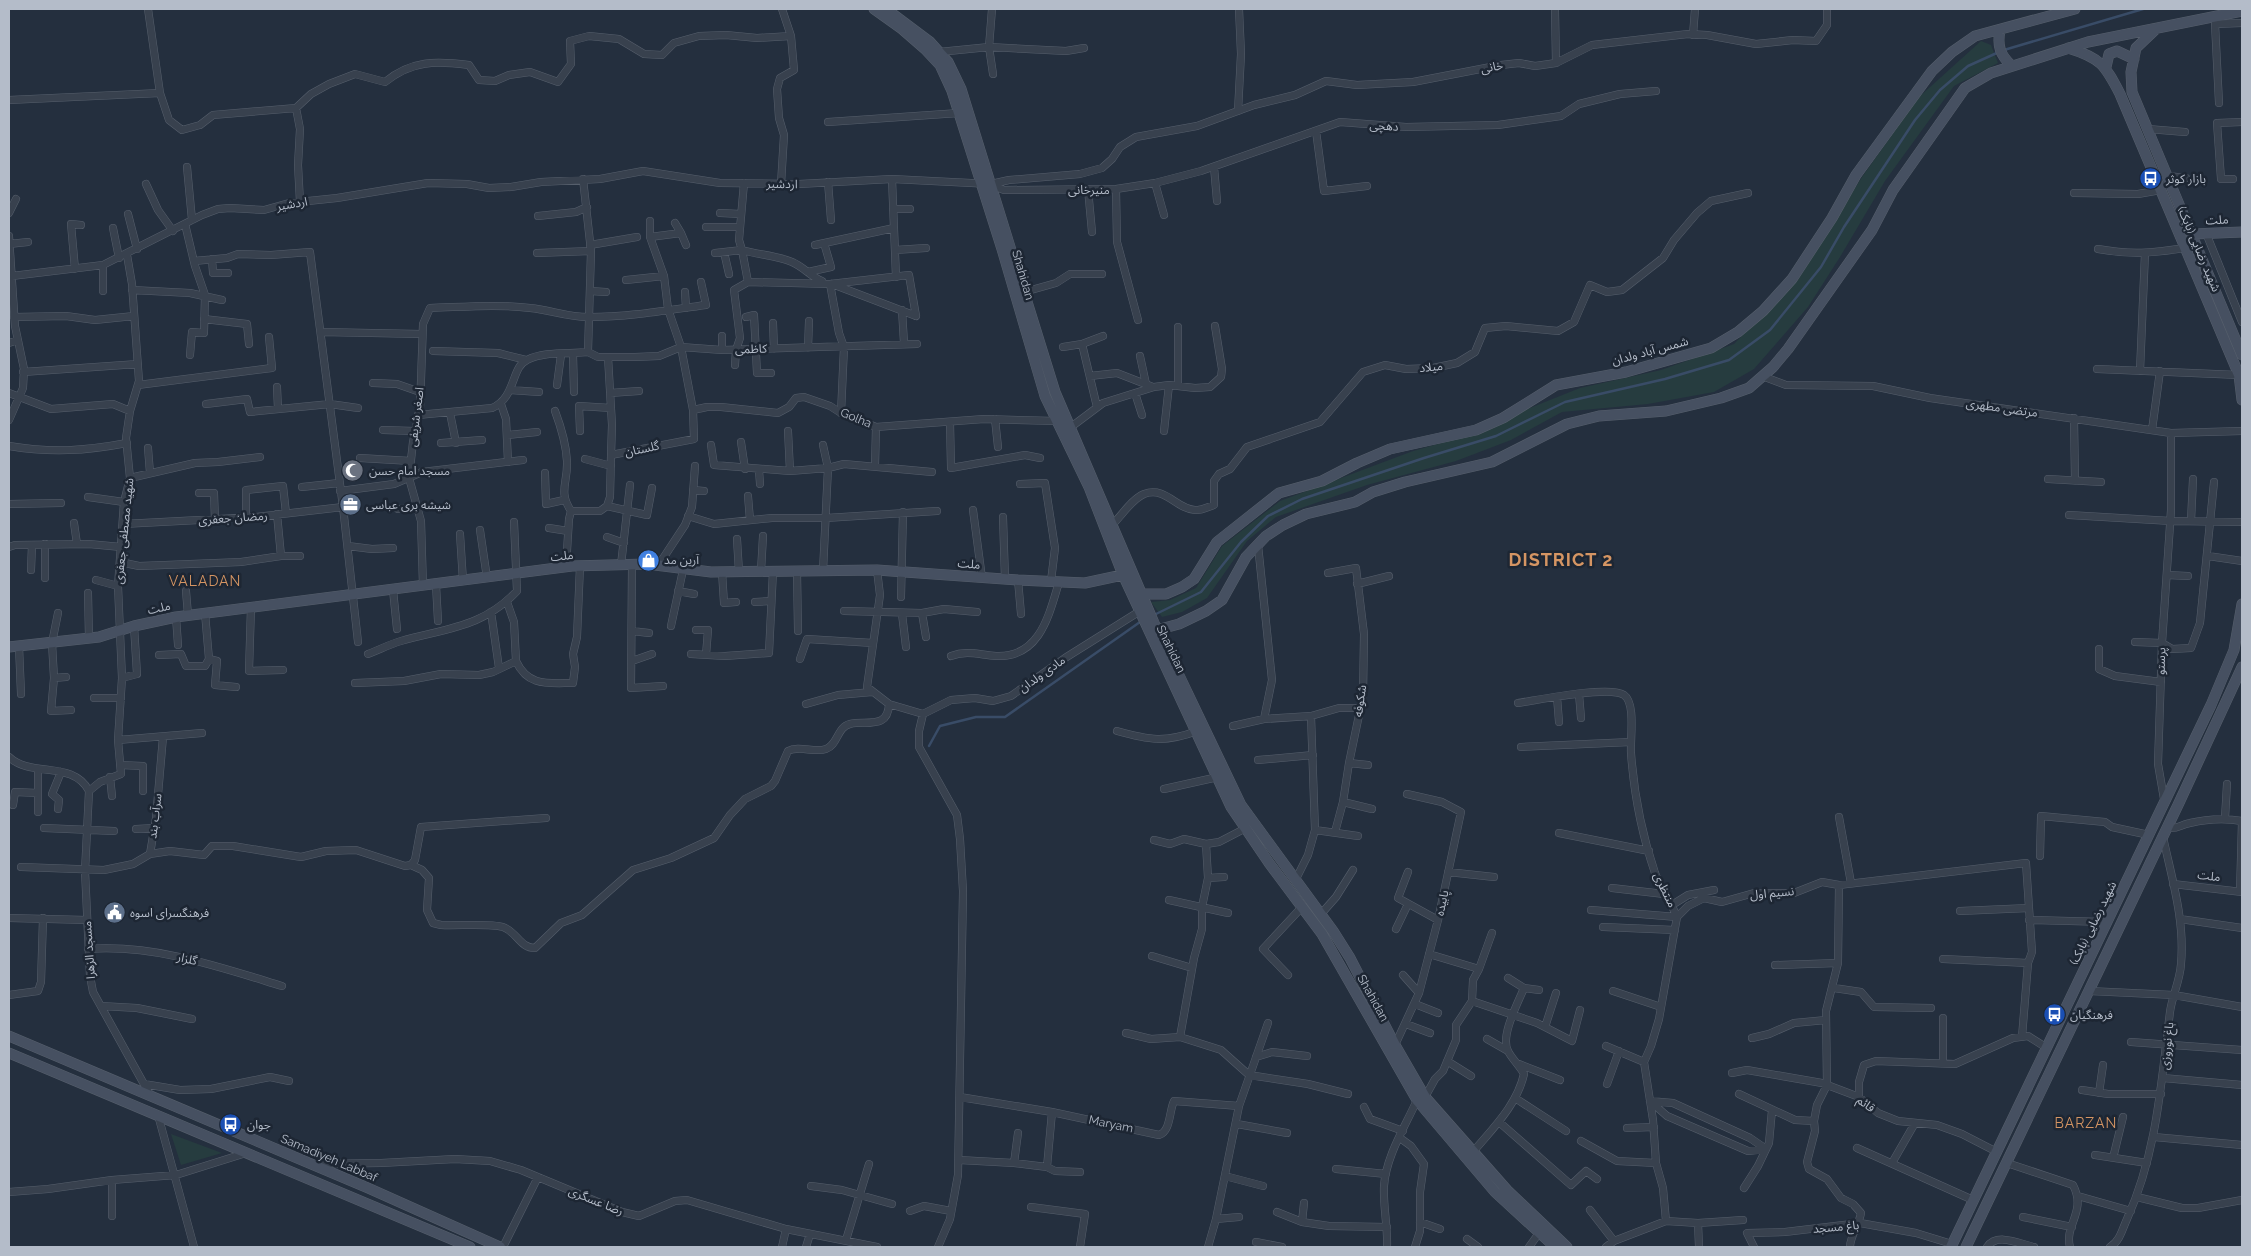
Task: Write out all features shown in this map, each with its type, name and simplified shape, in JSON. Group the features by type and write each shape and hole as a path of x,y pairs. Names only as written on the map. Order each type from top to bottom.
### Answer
{"main road":[{"name":"Shahidan","path":"874,9 902,29 940,65 987,185 1024,292 1055,392 1143,594 1154,631 1231,807 1322,934 1421,1099 1495,1192 1555,1247"},
{"name":"Shahidan","path":"886,9 930,42 948,62 961,89 1046,396 1089,487 1123,575 1140,611 1154,631 1241,805 1321,914 1358,971 1421,1099 1507,1190 1567,1247"},
{"name":"شمس آباد ولدان","path":"1143,594 1166,594 1194,579 1217,542 1279,493 1322,481 1390,449 1476,430 1503,418 1556,385 1626,372 1711,348 1738,332 1763,311 1792,279 1832,218 1856,175 1932,71 1952,52 1975,36 2075,9"},
{"path":"1154,631 1179,624 1206,611 1222,600 1246,557 1282,525 1306,514 1355,502 1373,492 1405,482 1492,462 1567,424 1599,416 1666,410 1722,398 1749,388 1788,348 1857,253 1872,230 1892,190 1965,88 1991,73 2088,42 2242,11"},
{"name":"شهید رضایی (بابک)","path":"2158,27 2136,48 2130,72 2132,92 2242,355"},
{"path":"2000,30 1999,50 2004,59 2012,66"},
{"path":"2068,48 2093,57 2106,67 2109,54 2117,51 2134,58"},
{"name":"شهید رضایی (بابک)","path":"2106,67 2120,94 2239,375 2242,400"},
{"name":"ملت","path":"2193,234 2242,232"},
{"name":"ملت","path":"14,647 89,638 134,626 188,615 580,566 658,566 683,570 722,572 878,570 1055,582 1085,582 1133,572"},
{"name":"شهید رضایی (بابک)","path":"1952,1245 2211,705 2234,650 2242,604"},
{"name":"شهید رضایی (بابک)","path":"1966,1247 2165,833 2242,667"},
{"name":"Samadiyeh Labbaf","path":"9,1036 393,1199 501,1247"},
{"path":"9,1053 470,1247"},
{"path":"387,1212 393,1199"},
{"path":"1968,1211 1980,1216"}],"street":[{"path":"148,9 160,93 169,120 182,130 200,125 213,116 296,108 311,94 323,87 356,74 385,82 398,71 418,64 443,62 469,65 479,80 495,81 509,75 530,72 558,82 571,64 570,41 589,36 619,39 644,54 662,55 674,43 699,36 757,38 791,36"},
{"path":"781,184 784,135 779,118 777,89 780,78 794,70 791,36 782,9"},
{"path":"992,9 989,47 993,74"},
{"path":"1238,111 1241,54 1239,9"},
{"path":"1555,9 1556,63"},
{"path":"1693,35 1695,9"},
{"name":"خانی","path":"987,185 1009,180 1080,174 1102,168 1112,159 1120,147 1136,137 1196,126 1238,111 1295,95 1326,81 1357,85 1413,82 1501,65 1519,63 1535,66 1556,63 1592,45 1693,35 1756,44 1793,40 1816,41 1826,25 1827,9"},
{"path":"2219,103 2215,24 2242,22"},
{"path":"939,52 989,47 1066,51 1084,48"},
{"name":"دهچی","path":"1116,189 1154,183 1214,166 1340,122 1406,127 1498,124 1561,116 1578,104 1620,94 1656,91"},
{"path":"9,100 160,93"},
{"path":"296,108 300,129 298,165 300,202"},
{"path":"828,122 959,113"},
{"path":"2233,179 2221,179 2217,123 2242,122"},
{"path":"2148,129 2185,132"},
{"path":"1316,131 1324,191 1367,186"},
{"path":"1214,166 1217,201"},
{"path":"187,167 192,220"},
{"name":"اردشیر","path":"12,276 103,266 192,220 218,209 264,210 300,202 428,183 504,187 643,171 720,182 744,183 781,184 892,179 987,185"},
{"path":"2168,176 2186,178"},
{"path":"418,415 492,408 500,404 510,390 521,364 526,360 540,356 588,352 590,248 583,179"},
{"path":"892,179 896,277"},
{"path":"828,182 831,220"},
{"path":"744,183 739,240 748,282"},
{"path":"1154,183 1164,215"},
{"path":"146,184 158,210 173,231"},
{"name":"منیرخانی","path":"987,185 1004,190 1116,189 1117,242 1138,320"},
{"path":"1088,189 1092,232"},
{"path":"2074,193 2138,194 2161,190"},
{"name":"میلاد","path":"1113,524 1135,501 1149,493 1155,492 1168,496 1184,507 1196,511 1214,505 1214,481 1219,474 1230,469 1247,446 1320,422 1364,372 1384,366 1406,369 1433,368 1457,363 1475,352 1485,328 1506,326 1558,331 1574,322 1590,285 1607,292 1622,290 1663,258 1674,240 1697,213 1711,201 1748,193"},
{"path":"9,213 16,199"},
{"path":"538,216 576,212 587,207"},
{"path":"893,208 910,210"},
{"path":"720,213 741,214"},
{"path":"128,214 137,249"},
{"name":"گلستان","path":"608,506 611,456 694,438 693,410 681,347 668,310 664,276 650,237 650,221"},
{"path":"75,269 71,224 81,225"},
{"path":"185,224 205,295 204,333 192,332 190,355"},
{"path":"675,224 686,245"},
{"path":"706,227 740,227"},
{"path":"113,228 119,258"},
{"path":"815,245 894,228"},
{"path":"2206,233 2242,322"},
{"path":"650,237 681,234"},
{"path":"9,236 12,276 11,308 24,372 23,388 9,420"},
{"path":"537,253 590,248 637,237"},
{"path":"9,244 28,242"},
{"path":"808,272 831,266 824,243"},
{"path":"895,250 926,248"},
{"path":"2098,249 2126,254 2185,248"},
{"path":"715,253 742,250 789,260 802,266 815,278 830,284 902,310 916,316 909,275 830,284 748,282 734,290 740,338 736,350 735,365"},
{"path":"194,261 238,254 271,255 310,252 348,546 358,642"},
{"path":"724,252 729,274"},
{"path":"2140,371 2145,253"},
{"name":"شهید مصطفی جعفری","path":"120,630 118,586 124,502 130,478 127,444 130,411 138,386 132,290 127,254"},
{"path":"212,259 213,273 228,273"},
{"path":"103,266 103,291"},
{"path":"1024,292 1056,283 1070,274 1102,274"},
{"path":"626,280 664,276"},
{"path":"589,318 706,305 702,282"},
{"path":"830,284 839,333 844,347 841,413"},
{"path":"132,290 205,295 222,300"},
{"path":"590,291 606,292"},
{"path":"685,292 686,308"},
{"name":"اصغر شریفی","path":"423,586 421,521 409,478 418,415 423,324 430,308 485,305 532,308 589,318"},
{"path":"902,310 904,343"},
{"path":"746,317 754,315 757,374 771,373"},
{"path":"14,317 66,316 95,320 134,316"},
{"path":"204,319 247,324 249,344"},
{"path":"808,348 809,321"},
{"path":"773,323 774,349"},
{"path":"1071,427 1103,403 1154,387 1169,385 1195,388 1210,387 1221,377 1222,368 1216,326"},
{"path":"1178,327 1178,385"},
{"path":"321,332 422,334"},
{"path":"722,336 722,350"},
{"path":"1063,347 1082,344 1103,336"},
{"path":"138,386 272,368 269,337"},
{"path":"9,343 18,340"},
{"name":"کاظمی","path":"588,352 608,357 659,356 681,347 736,350 917,344"},
{"path":"1082,344 1097,407"},
{"path":"433,351 498,353 526,360"},
{"path":"557,385 561,354"},
{"path":"573,354 574,392"},
{"path":"1140,356 1146,384"},
{"path":"608,357 611,456"},
{"path":"24,372 138,364"},
{"path":"2098,369 2239,375"},
{"path":"2152,430 2160,371"},
{"path":"1090,376 1117,373 1154,387"},
{"name":"مرتضی مطهری","path":"1762,376 1786,385 1872,386 1930,398 2171,433 2242,431"},
{"path":"373,382 397,384 420,392"},
{"path":"1164,432 1169,385"},
{"path":"277,387 278,409"},
{"path":"510,390 540,392"},
{"path":"610,393 639,391"},
{"path":"9,393 51,408 113,404 130,411"},
{"path":"1135,393 1142,416"},
{"name":"Golha","path":"693,410 707,407 778,414 789,407 796,398 804,397 830,406 841,413 876,427 996,419 1057,421"},
{"path":"206,404 247,399 250,412 330,404 358,408"},
{"path":"500,404 506,419 508,462"},
{"path":"580,431 579,406 611,408"},
{"path":"555,411 562,430 568,462 564,500 571,511 566,567"},
{"path":"450,413 456,443"},
{"path":"2074,418 2076,481"},
{"path":"996,419 998,447"},
{"path":"950,422 951,468 1025,455 1040,458"},
{"path":"875,467 876,427"},
{"path":"383,430 415,431"},
{"path":"788,431 790,472"},
{"path":"507,435 537,432"},
{"name":"پرستو","path":"2164,802 2158,764 2162,643 2171,521 2171,433"},
{"path":"441,443 482,440"},
{"path":"741,442 745,469"},
{"path":"9,446 64,452 127,444"},
{"path":"711,445 714,465 745,469 790,472 828,468 844,464 932,472"},
{"path":"823,445 828,468 823,571"},
{"path":"148,448 150,473"},
{"path":"130,478 195,463 260,457"},
{"path":"360,458 411,461"},
{"path":"340,491 394,484 422,472 523,460"},
{"path":"585,460 611,466"},
{"path":"658,566 692,507 695,466"},
{"path":"759,470 760,484"},
{"path":"545,473 546,504 564,500"},
{"path":"2048,479 2101,482"},
{"path":"2191,521 2192,479"},
{"path":"2135,642 2162,643 2172,649 2191,648 2200,623 2212,521 2214,482"},
{"path":"302,487 339,483"},
{"path":"950,656 973,652 997,656 1020,654 1035,640 1047,623 1055,582 1055,548 1046,483 1020,484"},
{"path":"630,485 624,543 632,631 631,688 663,686"},
{"path":"246,518 246,490 283,486 286,513"},
{"path":"571,511 600,511 608,506 647,515 652,488"},
{"path":"693,490 704,490"},
{"path":"199,493 214,493 215,520"},
{"path":"748,496 750,520"},
{"path":"88,497 124,502"},
{"path":"9,504 61,503"},
{"name":"رمضان جعفری","path":"123,524 246,518 343,507"},
{"path":"398,509 418,508"},
{"path":"973,510 982,578"},
{"path":"688,516 714,524 750,520 804,517 826,518 937,511"},
{"path":"901,597 903,512"},
{"path":"277,514 281,556"},
{"path":"2069,515 2171,521 2242,522"},
{"path":"1003,517 1006,579"},
{"path":"368,654 400,642 471,624 507,602 517,591 514,522"},
{"path":"74,523 77,544"},
{"path":"549,528 568,531"},
{"path":"480,530 487,578"},
{"path":"460,534 462,582"},
{"path":"761,571 763,536"},
{"path":"606,537 624,543"},
{"path":"737,538 740,572"},
{"path":"45,544 45,578"},
{"path":"9,547 77,544 121,547"},
{"path":"31,570 32,545"},
{"path":"1258,545 1272,680 1264,719"},
{"path":"348,546 372,549 393,548"},
{"path":"120,562 139,566 242,562 281,556 300,556"},
{"path":"2208,556 2242,561"},
{"path":"507,602 514,622 516,661 521,672 527,678 543,683 573,683 575,667 573,654 577,637 580,566"},
{"name":"شکوفه","path":"1328,573 1356,568 1364,634 1363,696 1349,763 1344,802 1335,832"},
{"path":"671,626 683,570"},
{"path":"878,570 880,594 867,686 889,704 923,714 919,747 957,815 960,839 963,891 959,1160 951,1211 938,1247"},
{"path":"691,654 725,656 768,652 772,571"},
{"path":"797,571 798,631"},
{"path":"722,572 724,603 736,602"},
{"path":"2167,575 2188,576"},
{"path":"1357,584 1389,576"},
{"path":"96,580 118,586"},
{"path":"1018,580 1021,614"},
{"path":"436,585 438,621"},
{"path":"393,590 398,629"},
{"path":"186,591 188,615"},
{"path":"678,591 694,594"},
{"path":"88,593 89,638"},
{"path":"754,602 771,601"},
{"path":"250,607 249,671 283,670"},
{"path":"844,611 902,614 944,609 977,612"},
{"name":"مادی ولدان","path":"923,714 951,700 975,698 993,702 1011,696 1065,658 1140,611"},
{"path":"491,612 499,668"},
{"path":"58,613 52,642 54,678 52,711 71,710"},
{"path":"159,655 181,654 186,666 205,666 209,659 206,613"},
{"path":"922,613 926,637"},
{"path":"902,614 906,647"},
{"path":"176,617 178,645"},
{"path":"122,678 137,674 134,626"},
{"path":"10,761 28,768 70,774 85,783 89,791 100,782 121,774 118,740 122,678 120,630"},
{"path":"696,630 708,630 706,655"},
{"path":"632,631 649,633"},
{"path":"800,659 807,639 873,643"},
{"path":"14,647 21,694"},
{"path":"2099,649 2099,669 2115,676 2161,682"},
{"path":"632,661 652,654"},
{"path":"209,659 216,661 215,685 236,687"},
{"path":"355,683 404,680 441,674 479,675 493,672 516,661"},
{"path":"54,678 66,677"},
{"path":"806,704 838,695 872,692"},
{"name":"منتظری","path":"1518,703 1579,694 1618,692 1626,696 1632,712 1631,742 1637,805 1649,850 1664,894 1672,905 1677,917 1661,1007 1651,1046 1644,1062 1654,1127 1656,1163 1663,1188 1666,1221"},
{"path":"1579,694 1580,718"},
{"path":"1558,697 1559,722"},
{"path":"94,698 121,698"},
{"path":"150,854 170,851 204,855 212,846 226,846 301,857 326,851 356,850 405,866 411,865 422,870 429,878 427,910 433,923 441,925 501,926 511,931 525,946 535,948 561,923 582,915 633,870 671,858 714,838 730,815 745,800 771,786 788,751 793,749 826,749 833,745 841,729 849,724 878,722 886,717 889,704"},
{"path":"1232,726 1264,719 1311,716 1339,708 1360,708"},
{"path":"1296,879 1308,855 1315,830 1311,716"},
{"path":"1117,732 1146,739 1177,739 1197,731"},
{"path":"118,740 202,733"},
{"name":"سرآب بند","path":"21,867 85,871 104,870 133,864 150,854 163,736"},
{"path":"1521,747 1631,742"},
{"path":"1258,760 1313,755"},
{"path":"1349,763 1368,765"},
{"path":"120,765 143,766 143,791"},
{"path":"38,769 38,812"},
{"path":"58,809 58,800 52,794 61,772"},
{"path":"110,777 112,796"},
{"path":"1164,789 1218,777"},
{"path":"2225,818 2227,784"},
{"name":"مسجد الزهرا","path":"89,791 85,871 88,949 93,992 150,1096"},
{"path":"13,805 15,792 38,793"},
{"name":"پابیده","path":"1395,1046 1419,993 1438,920 1460,812 1442,802 1407,794"},
{"path":"1344,802 1372,809"},
{"path":"2040,856 2041,816 2105,822 2112,827 2149,835"},
{"path":"1839,817 1851,883"},
{"path":"411,865 415,860 421,827 546,818"},
{"path":"2165,833 2178,829 2188,823 2225,818 2242,821 2241,892"},
{"path":"44,828 114,831"},
{"path":"136,829 154,828"},
{"path":"1154,840 1170,844 1184,838 1206,844 1219,842 1246,828"},
{"path":"1315,830 1358,836"},
{"name":"باغ نوروزی","path":"2110,1247 2116,1243 2137,1197 2154,1137 2161,1094 2170,1010 2181,965 2180,919 2165,833"},
{"path":"1559,834 1649,850"},
{"path":"1180,1037 1192,968 1200,940 1202,906 1208,878 1206,844"},
{"name":"نسیم اول","path":"1677,917 1688,906 1704,898 1722,902 1754,893 1794,893 1822,882 1839,886 1851,883 2026,864 2029,908"},
{"path":"1321,914 1336,897 1353,870"},
{"path":"1408,872 1398,898 1438,920"},
{"path":"1448,872 1494,877"},
{"path":"1208,878 1224,877"},
{"name":"ملت","path":"2173,884 2241,892"},
{"path":"1839,886 1838,963 1834,988 1828,999 1826,1020 1826,1085 1817,1105 1814,1121 1815,1132 1808,1162 1809,1170 1827,1179 1841,1198 1853,1204 1861,1214 1860,1223 1850,1242 1850,1247"},
{"path":"1612,888 1664,894"},
{"path":"1672,905 1688,895 1714,890"},
{"path":"1169,900 1228,913"},
{"path":"1396,928 1408,904"},
{"path":"1288,975 1263,949 1302,907"},
{"path":"1960,911 2029,908 2032,952 2028,963 2022,1037"},
{"path":"1591,910 1677,917"},
{"path":"9,918 87,920"},
{"path":"9,995 38,991 41,982 43,918"},
{"path":"2180,919 2242,928"},
{"path":"2030,920 2108,922"},
{"path":"1603,927 1675,930"},
{"path":"1388,1247 1384,1204 1386,1174 1390,1157 1421,1099 1447,1061 1456,1040 1456,1025 1472,1001 1473,980 1479,969 1492,932"},
{"name":"گلزار","path":"88,949 113,947 169,955 282,986"},
{"path":"1429,954 1479,969"},
{"path":"1152,956 1192,968"},
{"path":"1943,959 2028,963"},
{"path":"1775,966 1838,963"},
{"path":"1403,975 1419,993"},
{"path":"1508,978 1524,988 1540,990"},
{"path":"1508,1051 1505,1037 1524,988"},
{"path":"1834,988 1861,992 1874,1006 1932,1008"},
{"path":"1613,991 1661,1007"},
{"path":"2089,991 2174,994 2242,1007"},
{"path":"1545,1027 1556,993"},
{"path":"1472,1001 1545,1027 1572,1041 1580,1010"},
{"path":"1415,1004 1438,1013"},
{"path":"101,1006 137,1008 192,1019"},
{"path":"1943,1018 1943,1063"},
{"path":"1752,1038 1770,1034 1794,1023 1826,1020"},
{"path":"1208,1247 1237,1124 1239,1106 1268,1023"},
{"path":"1406,1024 1430,1033"},
{"path":"1126,1034 1151,1039 1180,1037 1221,1050 1249,1075 1308,1084 1348,1094"},
{"path":"1859,1097 1859,1082 1864,1065 1876,1061 1955,1064 2013,1038 2028,1036 2047,1048"},
{"path":"1473,1152 1499,1122 1521,1090 1524,1074 1519,1064 1508,1051 1487,1040"},
{"path":"2132,1042 2242,1050"},
{"path":"1606,1046 1644,1062"},
{"path":"1607,1084 1619,1051"},
{"path":"1256,1056 1272,1052 1307,1056"},
{"path":"1447,1061 1470,1076"},
{"path":"1519,1064 1560,1080"},
{"path":"2099,1093 2103,1065"},
{"name":"قائم","path":"1732,1073 1747,1070 1792,1077 1826,1085 1859,1097 1878,1113 1898,1121 1937,1125 1962,1134 1996,1152"},
{"path":"144,1084 180,1090 211,1089 270,1077 289,1080"},
{"path":"2163,1078 2242,1085"},
{"path":"2082,1090 2134,1095 2161,1094"},
{"path":"1739,1094 1795,1120 1814,1121"},
{"name":"Maryam","path":"960,1097 1052,1112 1159,1134 1164,1133 1166,1129 1174,1101 1239,1106"},
{"path":"1515,1098 1566,1131"},
{"path":"1650,1101 1673,1103 1750,1138 1766,1149"},
{"path":"1650,1101 1667,1116 1748,1151 1766,1149"},
{"path":"1364,1107 1370,1119 1402,1134 1424,1164 1420,1192 1420,1231 1415,1247"},
{"path":"1744,1188 1758,1166 1769,1143 1772,1110"},
{"path":"1047,1167 1052,1112"},
{"path":"158,1115 176,1175 194,1247"},
{"path":"2113,1158 2123,1117"},
{"path":"1499,1122 1572,1185 1586,1171 1597,1179"},
{"path":"1892,1163 1915,1123"},
{"path":"1237,1124 1287,1133"},
{"path":"1627,1128 1654,1127"},
{"path":"1014,1163 1018,1132"},
{"path":"2154,1137 2242,1145"},
{"path":"1581,1141 1616,1160 1656,1163"},
{"path":"1857,1148 1973,1200"},
{"path":"9,1192 48,1189 112,1180 176,1175 248,1153"},
{"path":"2095,1155 2147,1163"},
{"name":"رضا عسگری","path":"311,1164 455,1159 490,1161 522,1170 622,1212 639,1216 662,1205 687,1200 786,1229 877,1247"},
{"path":"959,1160 1014,1163 1047,1167 1055,1171 1080,1172"},
{"path":"2007,1163 2073,1185 2078,1196 2077,1213 2068,1242 2070,1247"},
{"path":"839,1247 844,1240 870,1164"},
{"path":"1336,1169 1386,1174"},
{"path":"501,1247 538,1176"},
{"path":"1225,1176 1263,1186"},
{"path":"112,1180 112,1216"},
{"path":"811,1186 842,1190 892,1204"},
{"path":"2078,1196 2131,1211"},
{"path":"2137,1197 2182,1208 2198,1208 2242,1200"},
{"path":"1302,1222 1304,1203"},
{"path":"910,1211 924,1206 951,1211"},
{"path":"1031,1208 1085,1214 1080,1247"},
{"path":"1590,1210 1614,1241"},
{"path":"1276,1212 1302,1222 1328,1226 1387,1227"},
{"path":"1216,1219 1239,1217"},
{"path":"2023,1217 2072,1227"},
{"path":"1606,1247 1614,1241 1666,1221 1698,1223 1743,1220"},
{"path":"1420,1222 1440,1229"},
{"path":"1698,1223 1699,1247"},
{"name":"باغ مسجد","path":"1754,1247 1747,1233 1785,1232 1860,1223 1916,1233 1952,1245"},
{"path":"782,1247 786,1229"},
{"path":"1528,1247 1539,1233"},
{"path":"806,1247 810,1234"},
{"path":"1467,1239 1478,1247"},
{"path":"1987,1247 1990,1243 2002,1239 2034,1247"},
{"path":"1256,1242 1282,1247"}],"green space":[{"path":"1981,41 1991,45 1998,63 1954,86 1885,181 1808,307 1754,369 1714,392 1648,404 1562,412 1511,440 1456,461 1367,485 1276,517 1247,541 1207,598 1182,612 1162,617 1151,602 1170,600 1196,588 1222,546 1280,501 1413,451 1494,428 1525,410 1580,388 1661,370 1734,344 1801,275 1862,177 1919,97"},
{"path":"171,1134 222,1153 181,1165"}],"waterway":[{"path":"2004,50 2143,9"},
{"path":"1156,614 1201,592 1241,542 1268,516 1302,499 1496,436 1565,402 1665,379 1729,360 1770,330 1821,267 1844,227 1915,120 1940,90 1968,66 1999,52"},
{"path":"929,746 940,726 976,717 1005,717 1140,622"}],"place":[{"name":"بازار کوثر","path":"2150,179"},
{"name":"مسجد امام حسن","path":"353,471"},
{"name":"شیشه بری عباسی","path":"350,505"},
{"name":"آرین مد","path":"648,560"},
{"name":"فرهنگسرای اسوه","path":"114,913"},
{"name":"فرهنگیان","path":"2054,1015"},
{"name":"جوان","path":"231,1125"}],"district":[{"name":"DISTRICT 2","path":"1561,559"},
{"name":"VALADAN","path":"205,581"},
{"name":"BARZAN","path":"2086,1123"}]}
